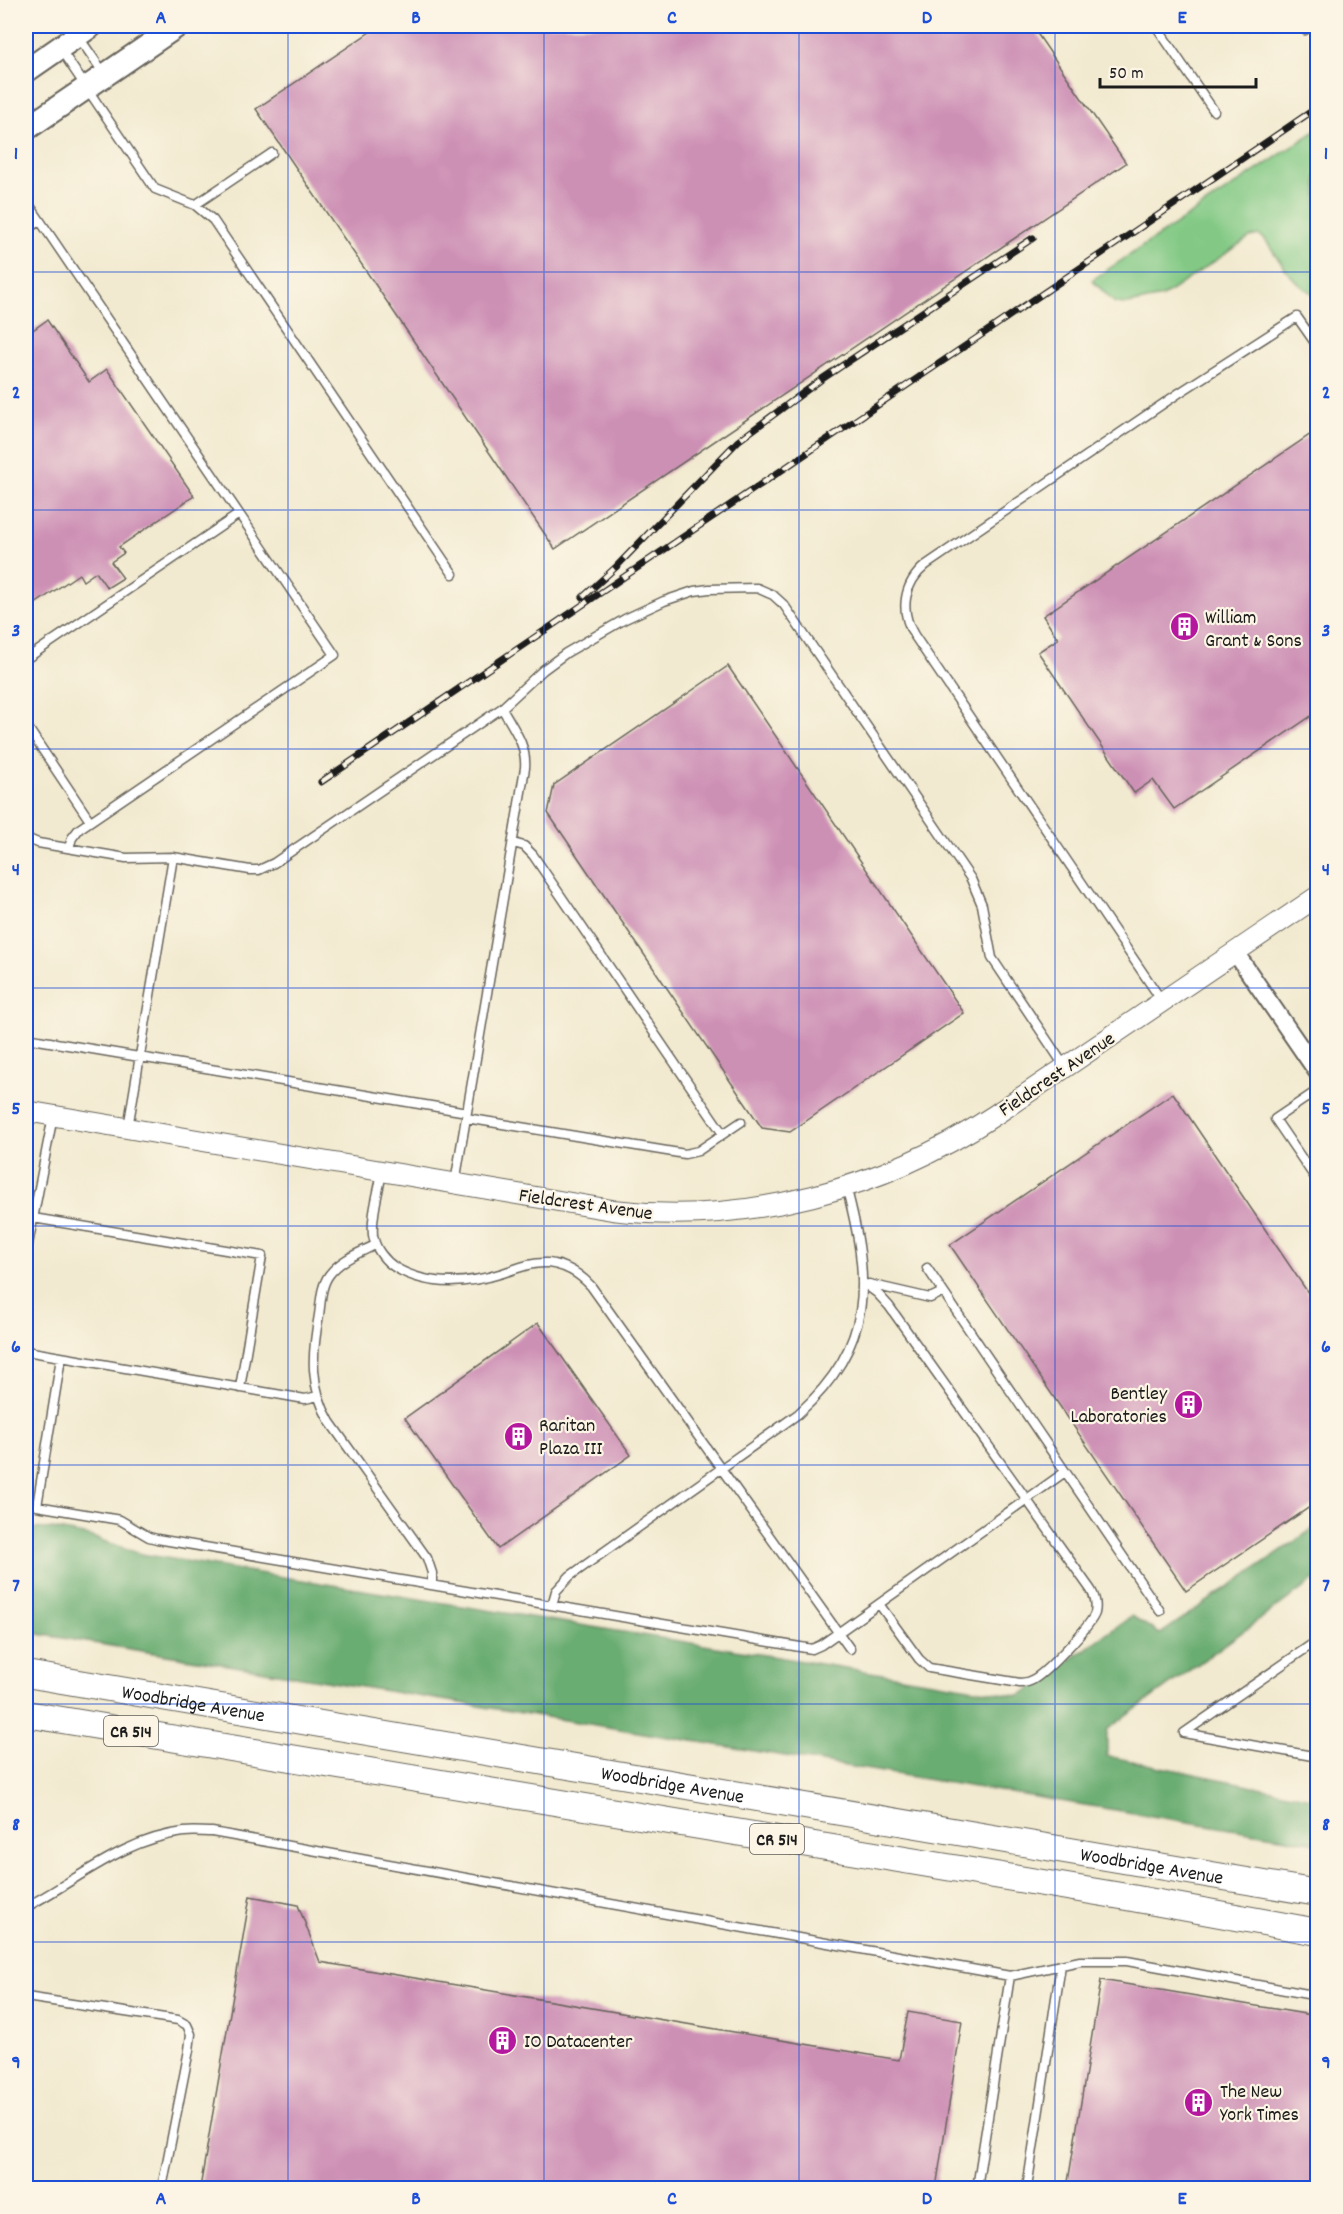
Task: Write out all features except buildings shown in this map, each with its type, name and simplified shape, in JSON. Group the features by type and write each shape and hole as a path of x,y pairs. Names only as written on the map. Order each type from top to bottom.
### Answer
{"main road":[{"path":"26,129 177,26"},
{"path":"26,70 59,48 80,29"},
{"name":"Woodbridge Avenue","path":"26,1674 1317,1893"},
{"name":"Woodbridge Avenue","path":"26,1714 1121,1896 1317,1932"}],"street":[{"name":"Fieldcrest Avenue","path":"26,1111 612,1210 655,1214 747,1208 784,1202 846,1186 894,1170 945,1146 1317,896"},
{"path":"1235,952 1317,1073"}],"lane":[{"path":"1155,26 1214,111"},
{"path":"1302,26 1305,30 1312,26"},
{"path":"80,29 105,75"},
{"path":"59,48 155,189 195,205 213,220 453,574"},
{"path":"195,205 272,153"},
{"path":"26,201 335,655 90,821 74,833 69,848"},
{"path":"26,230 39,221"},
{"path":"1162,1001 914,635 906,618 906,592 914,577 926,565 1179,393 1297,317 1317,347"},
{"path":"26,659 239,514"},
{"path":"26,838 38,843 126,858 173,857 250,870 266,867 502,708 554,662 603,631 646,608 679,596 709,589 757,588 773,595 784,605 971,879 982,905 989,950 995,965 1065,1067"},
{"path":"455,1183 525,768 525,752 502,708"},
{"path":"26,725 90,821"},
{"path":"513,843 524,846 533,855 723,1134"},
{"path":"128,1128 173,857"},
{"path":"26,1038 676,1154 698,1151 741,1122"},
{"path":"1317,1090 1275,1119 1317,1182"},
{"path":"26,1255 53,1116"},
{"path":"382,1172 373,1230 375,1245 393,1266 410,1274 444,1282 470,1280 545,1263 563,1266 579,1274 597,1292 850,1649"},
{"path":"552,1605 556,1592 570,1576 798,1414 834,1376 856,1332 862,1302 857,1231 846,1186"},
{"path":"33,1218 262,1256 240,1388"},
{"path":"375,1245 350,1257 335,1268 323,1288 312,1358 318,1396 330,1422 427,1558 432,1573 432,1585"},
{"path":"927,1268 1160,1611"},
{"path":"862,1282 930,1298 943,1292"},
{"path":"862,1282 889,1306 1027,1499 1091,1590 1096,1603 1096,1611 1089,1625 1034,1679 1013,1683 929,1668 919,1659 879,1604"},
{"path":"26,1351 305,1399 318,1396"},
{"path":"61,1358 37,1506 120,1520 149,1537 812,1649 821,1645 1065,1472"},
{"path":"1317,1640 1184,1733 1317,1757"},
{"path":"26,1907 102,1860 137,1844 185,1832 212,1832 1010,1976 1080,1961 1127,1961 1317,1996"},
{"path":"1028,2188 1061,1965"},
{"path":"976,2188 1010,1976"},
{"path":"26,1997 178,2020 187,2025 191,2034 189,2050 162,2188"}],"green space":[{"path":"1317,130 1317,295 1308,291 1293,278 1264,238 1259,235 1250,237 1162,297 1128,304 1115,303 1092,280"},
{"path":"1317,1526 1317,1578 1107,1730 1107,1756 1317,1799 1317,1843 26,1632 26,1528 53,1529 89,1536 141,1554 1019,1696 1132,1616 1160,1634"}],"railway":[{"path":"321,782 1318,107"},
{"path":"583,597 616,567 738,441 822,379 1033,238"}],"place":[{"name":"William Grant & Sons","path":"1184,627"},
{"name":"Bentley Laboratories","path":"1188,1404"},
{"name":"Raritan Plaza III","path":"518,1436"},
{"name":"IO Datacenter","path":"503,2040"},
{"name":"The New York Times","path":"1199,2102"}]}
